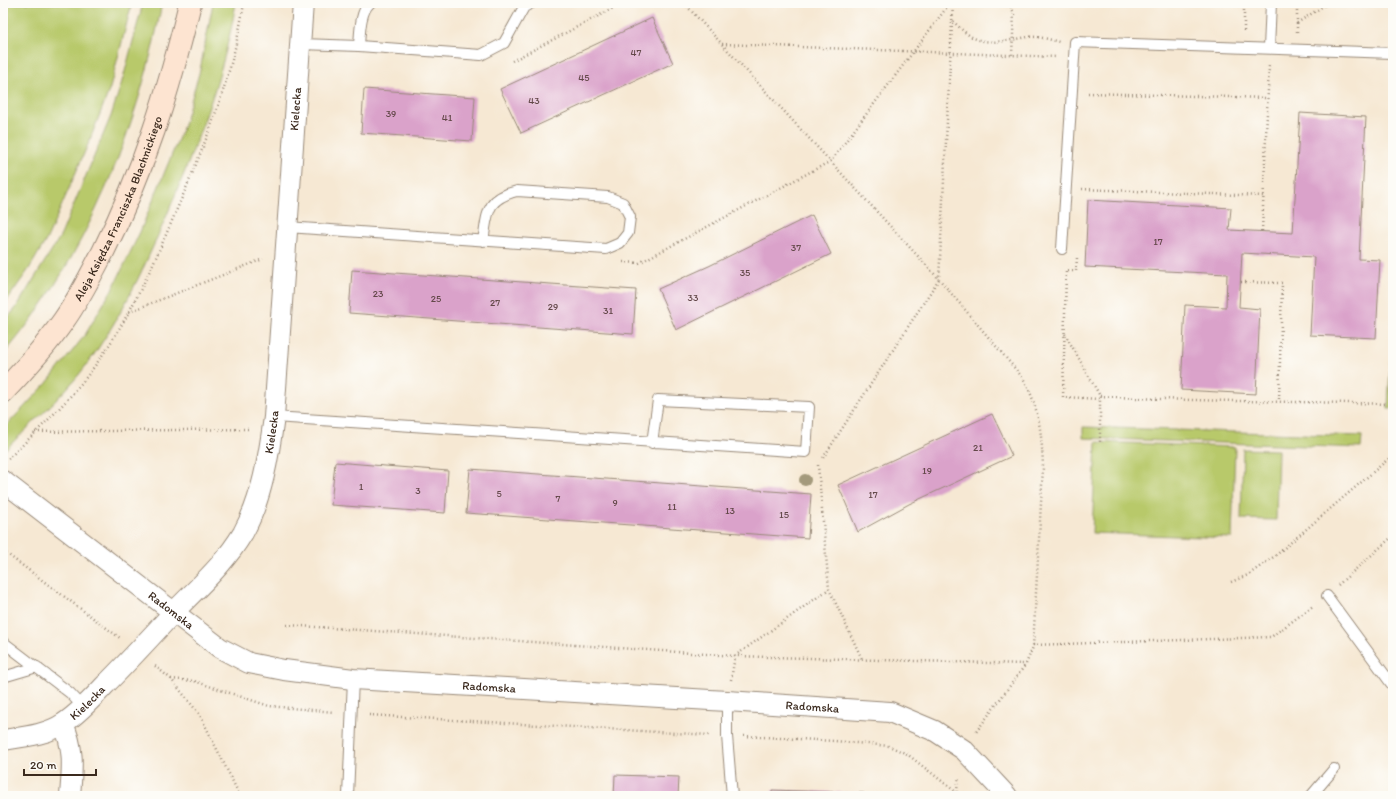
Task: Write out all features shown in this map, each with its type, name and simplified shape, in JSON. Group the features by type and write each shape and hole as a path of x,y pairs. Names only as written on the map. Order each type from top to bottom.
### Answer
{"street":[{"name":"Aleja Księdza Franciszka Blachnickiego","path":"3,392 38,356 65,319 89,278 118,220 148,151 176,60 190,3"},
{"name":"Kielecka","path":"3,740 31,736 63,724 83,707 174,612 206,581 228,556 243,532 256,502 266,466 273,423 303,3"},
{"name":"Radomska","path":"3,482 220,648 249,662 284,670 353,679 727,700 890,712 935,731 964,750 1006,796"},
{"path":"63,724 70,739 72,752 70,796"}],"lane":[{"path":"359,46 362,19 367,5 370,3"},
{"path":"300,44 359,46 481,55 504,43 524,7 532,3"},
{"path":"1269,48 1270,3"},
{"path":"1062,249 1075,42 1393,53"},
{"path":"287,227 482,241 606,249 620,243 628,233 630,217 623,203 608,196 517,191 503,195 490,206 482,241"},
{"path":"273,423 806,452 809,407 658,400 652,443"},
{"path":"1327,596 1393,686"},
{"path":"3,642 37,666 70,693 83,707"},
{"path":"3,677 37,666"},
{"path":"348,796 353,679"},
{"path":"727,700 727,736 732,796"},
{"path":"1311,796 1334,769"}],"path":[{"path":"3,463 35,432 90,373 129,312 166,236 206,138 232,58 244,3"},
{"path":"684,3 939,279 1023,378 1037,412 1042,437 1043,467 1033,644 1026,664 964,750"},
{"path":"830,161 950,3"},
{"path":"862,660 829,589 817,467 939,279 953,3"},
{"path":"1008,3 1014,14 1012,55"},
{"path":"1243,47 1244,3"},
{"path":"1296,49 1297,3"},
{"path":"1297,23 1328,3"},
{"path":"952,21 973,38 985,41 1013,41 1029,37 1041,38 1066,45 1074,50"},
{"path":"722,44 951,53"},
{"path":"1262,231 1269,62"},
{"path":"1085,93 1268,98"},
{"path":"1080,182 1080,189 1264,196"},
{"path":"129,312 286,250"},
{"path":"1077,256 1076,271 1066,271 1063,397 1169,400 1279,400 1388,404"},
{"path":"1241,282 1282,283 1279,400"},
{"path":"1065,334 1100,397 1100,442"},
{"path":"35,432 195,429 273,423"},
{"path":"1231,582 1248,575 1275,556 1393,455"},
{"path":"1033,644 1271,637 1327,596 1393,536"},
{"path":"735,656 829,589"},
{"path":"287,625 735,656 1026,664"},
{"path":"171,679 194,681 268,706 351,713 727,736 835,741 889,746 906,754 961,796"}],"green space":[{"path":"3,3 132,3 110,88 89,142 48,237 29,269 3,306"},
{"path":"143,3 162,3 152,50 139,97 105,190 84,234 60,277 33,318 3,355 3,323 16,308 61,235 111,116 124,75"},
{"path":"213,3 236,3 231,30 217,82 190,160 146,263 110,331 89,362 54,402 3,452 3,429 47,383 85,335 114,286 140,232 184,125 200,70"},
{"path":"1393,309 1393,408 1388,408"},
{"path":"1083,427 1362,436 1361,448 1083,438"},
{"path":"1096,442 1235,447 1232,538 1092,533"},
{"path":"1243,449 1278,450 1276,520 1241,519"}],"building":[{"path":"652,18 673,63 521,133 500,89"},
{"path":"364,89 475,97 472,141 361,133"},
{"path":"1300,113 1366,117 1359,259 1380,260 1376,338 1310,335 1314,257 1242,253 1239,307 1260,309 1256,394 1181,390 1185,305 1226,307 1227,274 1085,267 1088,200 1231,208 1229,230 1293,233"},
{"path":"812,215 831,254 676,330 658,289 709,266"},
{"path":"352,270 636,290 633,334 349,313"},
{"path":"992,414 1012,456 909,504 858,532 838,485"},
{"path":"335,462 448,471 445,513 331,505"},
{"path":"470,469 811,494 808,538 466,513"},
{"path":"615,775 679,777 678,796 614,796"},
{"path":"772,790 864,793 864,796 772,796"}]}
